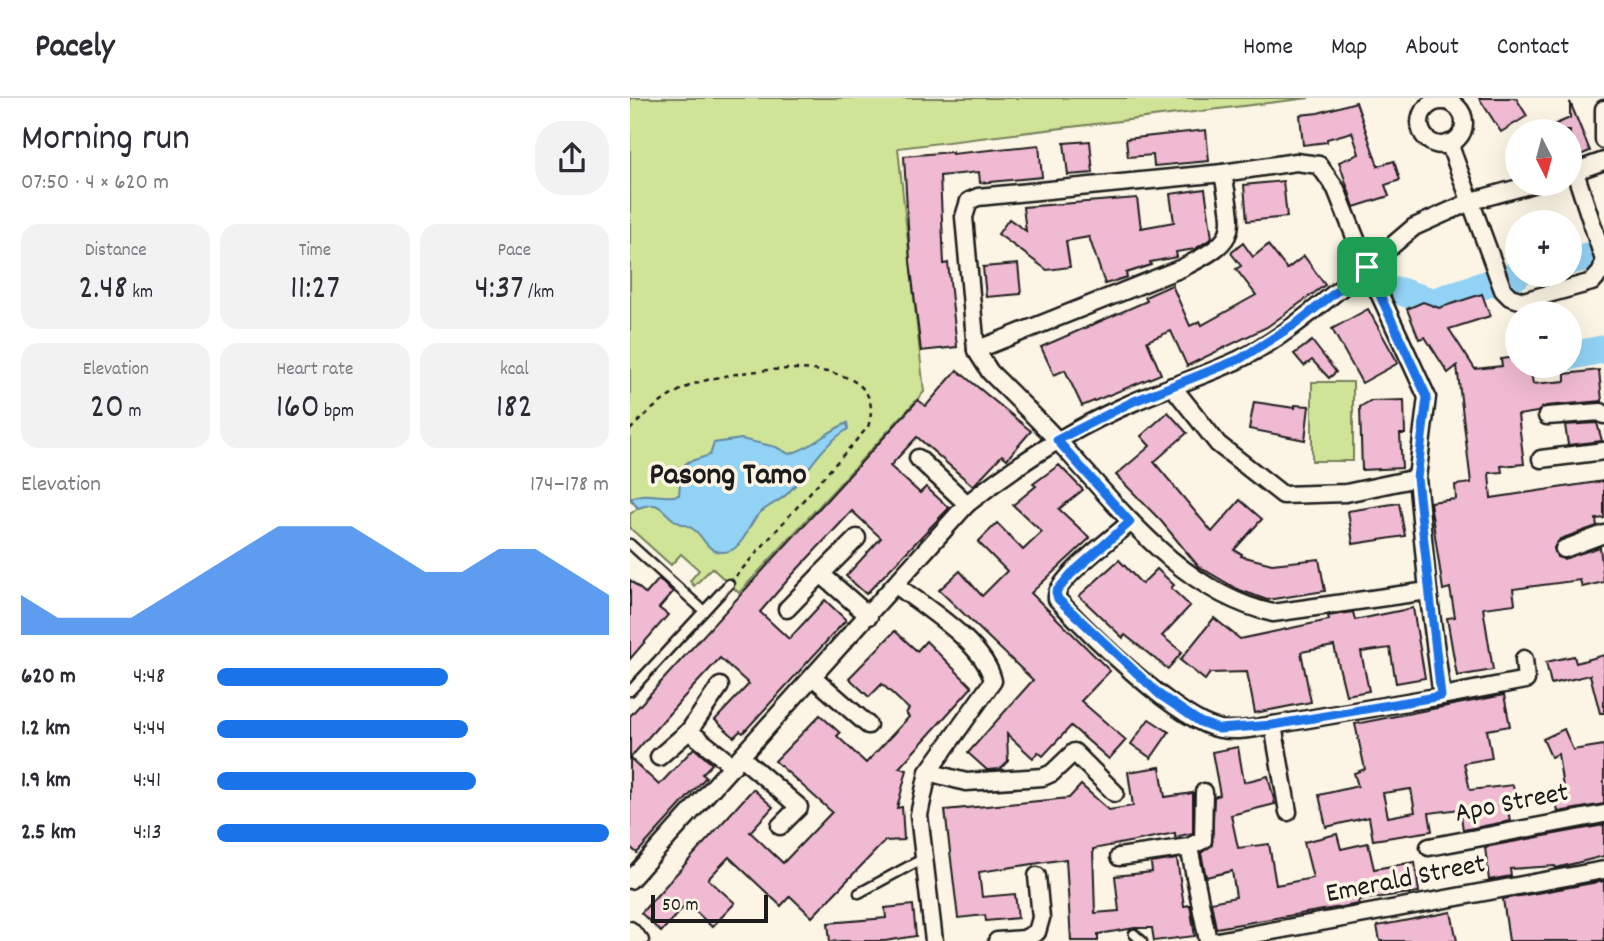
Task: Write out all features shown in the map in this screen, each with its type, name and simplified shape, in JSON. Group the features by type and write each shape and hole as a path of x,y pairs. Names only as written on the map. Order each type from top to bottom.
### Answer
{"street":[{"path":"1604,109 1604,140"},
{"path":"1449,143 1503,290 1510,298 1523,301 1592,282 1601,272 1604,260 1581,196"},
{"path":"1582,169 1604,161"},
{"path":"1428,591 1273,613 1255,609 1227,599 1200,581 1130,522 1057,440 990,372 976,350 964,217 970,201 992,195 1223,173 1296,162 1319,165 1336,189 1367,267 1427,397 1417,478 1441,696"},
{"path":"976,350 1182,268 1210,254 1225,242 1230,229 1223,173"},
{"path":"630,880 967,504 1010,469 1057,440 1172,386 1240,359 1297,323 1414,227 1472,201 1505,192"},
{"path":"1172,386 1218,444 1283,495 1346,493 1417,478"},
{"path":"1547,416 1578,411 1601,412 1604,415"},
{"path":"1541,459 1604,451"},
{"path":"918,457 967,504"},
{"path":"1130,522 1071,574 1056,592 1058,599 1160,695 1200,722 1219,729 1241,730 1273,725 1526,680 1524,659"},
{"path":"1564,550 1604,534"},
{"path":"787,609 857,538"},
{"path":"821,574 869,616"},
{"path":"897,585 975,649 992,677 992,685 928,772 919,815 934,941"},
{"path":"813,677 868,725"},
{"path":"659,757 689,731 720,687"},
{"path":"1273,725 1288,812"},
{"path":"689,731 737,761 799,807 780,826"},
{"path":"928,772 966,782 1043,777 1052,773 1074,752 1115,793"},
{"path":"1119,857 1189,848 1205,838 1203,792"},
{"name":"Apo Street","path":"1429,847 1604,814"},
{"path":"1189,848 1208,941"},
{"name":"Emerald Street","path":"1217,941 1604,870"},
{"path":"997,941 1024,939 1037,932 1041,918 1037,876"},
{"path":"630,930 640,941"}],"lane":[{"path":"630,544 704,611"},
{"path":"630,691 729,584"},
{"path":"859,893 924,858"},
{"path":"1134,934 1142,941"}],"path":[{"path":"630,430 663,400 699,382 722,377 814,369 845,377 869,394 873,405 868,427 729,584"}],"green space":[{"path":"630,98 1309,98 898,148 924,392 739,593 712,568 694,586 690,581 699,570 681,554 671,565 630,528 630,514 638,508 630,499"},
{"path":"1312,382 1353,382 1353,461 1312,461"}],"water":[{"path":"847,423 848,429 822,452 787,494 760,513 734,549 716,551 691,528 676,521 656,505 638,508 631,498 643,495 679,495 677,472 688,462 710,455 714,443 741,439 776,447 789,454"}],"building":[{"path":"1479,98 1516,98 1527,116 1522,119 1505,119 1505,130 1501,132"},
{"path":"1356,102 1378,166 1394,161 1400,180 1385,185 1389,196 1354,207 1339,162 1359,154 1352,132 1327,139 1327,142 1303,145 1300,115 1318,113"},
{"path":"1570,102 1577,119 1568,119 1570,118"},
{"path":"1206,130 1209,161 1154,166 1153,155 1128,157 1126,139"},
{"path":"1582,131 1590,151 1582,154"},
{"path":"1090,141 1093,173 1068,175 1064,143"},
{"path":"1039,145 1042,177 980,183 979,172 940,176 944,264 948,263 957,347 921,351 910,261 904,156"},
{"path":"1283,181 1287,217 1247,221 1244,185"},
{"path":"1205,189 1212,238 1195,249 1176,252 1177,257 1150,262 1151,265 1126,273 1127,277 1105,284 1089,237 1066,241 1070,267 1047,270 998,234 1009,219 1026,231 1023,207 1137,198 1141,228 1174,222 1170,194"},
{"path":"1243,243 1253,257 1268,245 1287,269 1304,256 1325,285 1267,327 1187,366 1171,331 1147,341 1161,374 1082,406 1065,370 1054,375 1041,347 1147,301 1145,297 1172,285 1190,326 1200,321 1202,325 1256,295 1236,269 1241,266 1231,253"},
{"path":"1018,264 1021,294 986,297 983,267"},
{"path":"1482,294 1490,316 1449,329 1475,369 1502,366 1501,359 1505,358 1505,378 1532,378 1533,384 1582,378 1582,372 1599,370 1602,401 1546,406 1537,412 1518,415 1524,464 1501,466 1502,472 1489,473 1491,498 1604,481 1604,518 1596,519 1597,526 1560,539 1554,548 1557,557 1563,559 1600,547 1604,582 1582,587 1580,580 1513,589 1515,604 1483,608 1493,670 1457,676 1447,618 1455,617 1450,588 1443,590 1430,502 1456,499 1455,485 1471,483 1457,366 1448,373 1425,337 1419,339 1407,309 1423,302 1439,308"},
{"path":"1368,309 1398,363 1362,383 1332,329"},
{"path":"1312,341 1336,372 1329,378 1312,360 1304,366 1294,354"},
{"path":"957,370 1031,431 1007,459 1002,455 973,486 917,437 890,466 920,493 926,487 949,508 866,594 846,576 881,538 852,511 760,612 789,639 825,600 846,620 743,733 740,731 734,737 715,720 749,684 720,658 630,758 630,716 918,400 926,406"},
{"path":"1404,400 1405,434 1400,434 1402,468 1362,470 1360,407 1370,401"},
{"path":"1254,402 1295,408 1295,405 1309,406 1305,440 1249,429"},
{"path":"1168,412 1187,433 1154,462 1212,532 1240,500 1262,519 1234,550 1242,554 1241,556 1272,564 1319,559 1325,591 1267,600 1237,589 1198,566 1161,521 1116,475 1150,446 1141,436"},
{"path":"1597,423 1602,441 1568,445 1565,425"},
{"path":"1059,465 1083,490 1059,509 1090,538 1031,593 1110,671 1081,701 1126,740 1109,759 1071,726 1043,756 1038,752 1033,758 1007,734 1008,761 1000,769 987,770 968,753 1033,680 939,590 960,571 982,596 1007,571 978,542 997,523 1023,550 1042,532 1013,505 1036,486 1033,484"},
{"path":"1399,503 1405,536 1353,544 1348,511"},
{"path":"1119,560 1142,584 1157,569 1174,585 1171,588 1190,606 1162,636 1182,652 1168,669 1125,635 1123,638 1079,596"},
{"path":"659,579 673,592 659,608 668,615 630,659 630,580 646,594"},
{"path":"1413,608 1425,678 1396,683 1390,648 1361,652 1369,691 1346,695 1334,646 1301,652 1311,702 1255,713 1247,672 1210,673 1205,680 1180,660 1214,618 1240,639 1329,620 1328,616 1353,612 1355,620"},
{"path":"895,631 917,651 926,641 972,687 899,768 907,770 897,808 902,807 904,840 885,841 812,917 790,896 781,906 729,857 708,879 735,903 712,927 687,903 661,932 641,913 753,789 773,807 750,832 783,863 832,812 775,761 820,715 840,733 837,736 866,763 909,717 906,713 909,709 882,684 869,697 849,678"},
{"path":"1604,655 1604,713 1600,713 1590,675 1551,684 1546,662 1574,656 1576,663"},
{"path":"1504,695 1510,726 1487,730 1492,758 1464,763 1470,790 1513,785 1515,801 1507,803 1510,821 1463,830 1460,809 1429,813 1432,831 1373,840 1369,817 1326,827 1319,795 1358,786 1354,773 1365,769 1355,724","holes":["1411,789 1415,812 1388,817 1383,793"]},
{"path":"1149,719 1169,732 1151,758 1131,744"},
{"path":"1564,729 1573,750 1604,745 1604,804 1558,812 1554,789 1563,787 1558,754 1551,757 1543,739"},
{"path":"1238,747 1244,782 1268,776 1275,804 1231,815 1238,848 1269,844 1276,885 1313,878 1304,842 1337,834 1341,849 1368,843 1374,869 1415,862 1419,892 1358,900 1359,904 1216,928 1211,902 1236,897 1232,871 1206,877 1201,853 1212,845 1214,797 1220,795 1212,752"},
{"path":"694,748 712,764 702,774 706,777 637,853 630,847 630,758 659,785"},
{"path":"1160,767 1165,797 1193,793 1193,833 1175,837 1175,833 1093,849 1095,913 1119,911 1115,876 1152,872 1151,863 1177,859 1184,906 1190,905 1195,936 1154,941 1152,928 1135,928 1098,934 1098,941 1071,941 1066,859 979,872 982,897 1015,894 1018,918 986,921 985,915 958,918 945,810 1069,798 1081,785 1109,810 1133,806 1128,772"},
{"path":"1604,825 1604,856 1556,868 1510,869 1511,876 1489,880 1485,847"},
{"path":"1604,881 1604,941 1509,941 1503,899"},
{"path":"913,905 916,936 885,941 830,941 828,923 886,918 885,908"},
{"path":"1451,912 1457,941 1380,941 1377,926"}],"waterway":[{"path":"1582,258 1589,256"},
{"path":"1399,291 1433,302 1487,284"},
{"path":"1582,354 1604,349"}],"district":[{"name":"Pasong Tamo","path":"728,477"}],"route":[{"path":"1367,267 1423,383 1427,397 1417,478 1441,696 1241,730 1219,729 1200,722 1160,695 1058,599 1056,592 1071,574 1130,522 1057,440 1132,402 1240,359 1297,323 1367,267"}]}
